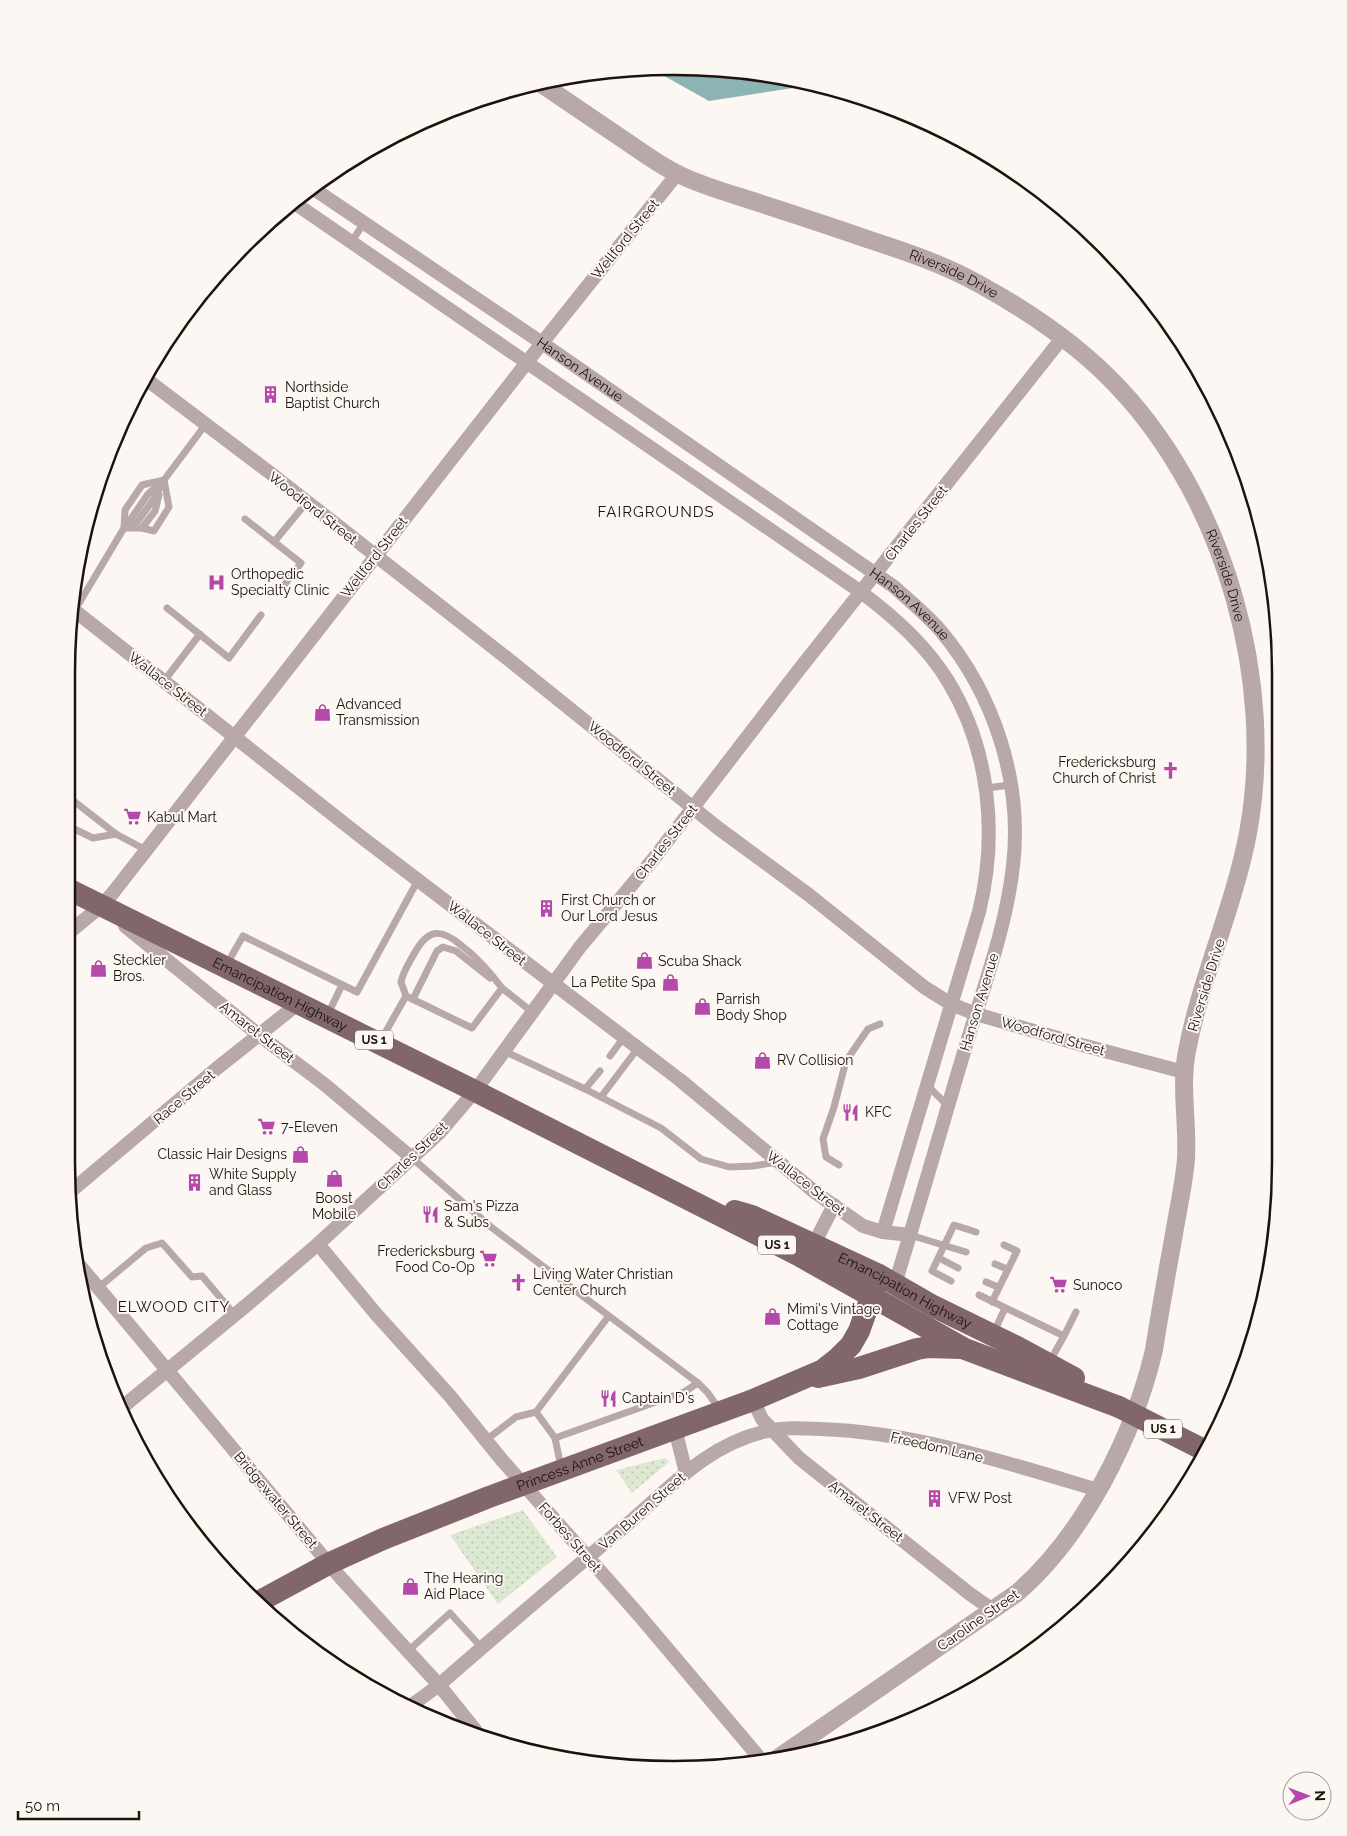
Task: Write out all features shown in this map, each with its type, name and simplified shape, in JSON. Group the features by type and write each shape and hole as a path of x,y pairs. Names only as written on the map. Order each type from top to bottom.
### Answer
{"main road":[{"name":"Emancipation Highway","path":"75,893 475,1091 798,1255 965,1349 1119,1407"},
{"name":"Emancipation Highway","path":"680,1196 752,1216 814,1244 1049,1364 1119,1407 1199,1448"},
{"name":"Hanson Avenue","path":"872,1297 887,1280"},
{"name":"Princess Anne Street","path":"264,1599 330,1564 384,1539 562,1470 753,1400 823,1370 850,1345 859,1331 872,1297"},
{"path":"802,1380 859,1368 923,1348 965,1349"}],"street":[{"name":"Riverside Drive","path":"549,89 677,174 706,186 932,261 974,281 1022,308 1091,360 1145,418 1168,451 1190,489 1213,539 1239,611 1249,657 1256,747 1254,790 1248,833 1226,920 1192,1024 1184,1072 1187,1121 1186,1163 1149,1372 1126,1435"},
{"name":"Wellford Street","path":"75,928 101,906 146,850 526,363 677,174"},
{"name":"Hanson Avenue","path":"319,192 542,343 875,574 903,595 931,620 961,658 974,680 990,712 1002,747 1011,784 1015,830 1010,887 976,1014 910,1235 887,1280"},
{"name":"Hanson Avenue","path":"300,207 861,592 892,616 922,647 948,681 971,733 986,788 990,826 987,875 979,912 883,1232"},
{"name":"Charles Street","path":"126,1404 318,1244 440,1132 475,1091 580,947 694,808 1062,337"},
{"name":"Woodford Street","path":"151,382 508,659 694,808 809,895 924,987 951,1004 976,1014 1184,1072"},
{"name":"Wallace Street","path":"78,613 418,880 680,1080 816,1193 863,1226 883,1232 910,1235"},
{"name":"Amaret Street","path":"101,906 260,1035 324,1084 412,1158"},
{"name":"Race Street","path":"76,1187 216,1069 299,1003"},
{"path":"814,1244 834,1205"},
{"name":"Forbes Street","path":"318,1244 376,1314 450,1396 524,1485 638,1614 757,1755"},
{"name":"Bridgewater Street","path":"86,1273 330,1564 438,1685 471,1725"},
{"name":"Amaret Street","path":"753,1400 762,1419 800,1458 970,1594 993,1610"},
{"name":"Freedom Lane","path":"772,1430 789,1428 837,1430 875,1433 921,1441 1035,1471 1098,1490"},
{"path":"675,1429 686,1473"},
{"name":"Van Buren Street","path":"416,1702 714,1451 738,1440 772,1430"},
{"name":"Caroline Street","path":"792,1749 1017,1594 1036,1578 1055,1555 1098,1490 1126,1435"}],"lane":[{"path":"352,241 364,223"},
{"path":"79,601 124,528 148,494 164,480 206,424"},
{"path":"124,528 125,510 142,485 164,480"},
{"path":"142,528 155,510 164,480"},
{"path":"124,528 142,528 154,531 169,507 164,480"},
{"path":"274,542 307,502"},
{"path":"244,519 300,563 282,588"},
{"path":"166,608 228,658 262,615"},
{"path":"164,681 200,634"},
{"path":"986,788 1011,784"},
{"path":"75,802 116,834 146,850"},
{"path":"75,829 93,838 116,834"},
{"path":"226,967 243,936 357,992 418,880"},
{"path":"438,933 451,936 478,958 502,988 472,1028 406,996 401,982 424,938 438,933"},
{"path":"413,999 437,950 442,947 456,951 532,1012"},
{"path":"327,1017 342,985"},
{"path":"379,1043 406,996"},
{"path":"838,1164 826,1157 822,1139 834,1107 846,1061 868,1029 880,1024"},
{"path":"610,1056 624,1037"},
{"path":"600,1097 638,1048"},
{"path":"503,1051 585,1089 661,1128 701,1159 729,1167 778,1162"},
{"path":"585,1089 600,1071"},
{"path":"927,1085 948,1106"},
{"path":"412,1158 490,1227 698,1383 708,1393 721,1412"},
{"path":"952,1281 932,1271 954,1224 976,1232"},
{"path":"910,1235 966,1252"},
{"path":"98,1288 146,1248 162,1243 192,1277 202,1276 235,1315"},
{"path":"992,1302 1017,1251 1004,1245"},
{"path":"938,1258 958,1268"},
{"path":"995,1264 1007,1269"},
{"path":"986,1282 998,1287"},
{"path":"979,1295 1064,1336"},
{"path":"992,1335 1005,1308"},
{"path":"1049,1364 1076,1312"},
{"path":"486,1440 516,1417 536,1412 608,1316"},
{"path":"554,1438 684,1392 698,1383"},
{"path":"536,1412 554,1438 562,1470"},
{"path":"408,1651 450,1613 482,1648"}],"green space":[{"path":"665,1458 669,1462 632,1493 616,1470"},
{"path":"523,1510 557,1557 498,1604 450,1535"}],"water":[{"path":"663,75 713,76 752,80 794,88 709,101"}],"place":[{"name":"Northside Baptist Church","path":"271,395"},
{"name":"Orthopedic Specialty Clinic","path":"217,582"},
{"name":"Advanced Transmission","path":"322,712"},
{"name":"Fredericksburg Church of Christ","path":"1170,770"},
{"name":"Kabul Mart","path":"133,817"},
{"name":"First Church or Our Lord Jesus","path":"547,908"},
{"name":"Scuba Shack","path":"644,961"},
{"name":"Steckler Bros.","path":"99,968"},
{"name":"La Petite Spa","path":"670,982"},
{"name":"Parrish Body Shop","path":"702,1007"},
{"name":"RV Collision","path":"763,1060"},
{"name":"KFC","path":"851,1112"},
{"name":"7-Eleven","path":"267,1127"},
{"name":"Classic Hair Designs","path":"301,1154"},
{"name":"Boost Mobile","path":"334,1178"},
{"name":"White Supply and Glass","path":"195,1182"},
{"name":"Sam's Pizza & Subs","path":"430,1214"},
{"name":"Fredericksburg Food Co-Op","path":"489,1259"},
{"name":"Living Water Christian Center Church","path":"519,1282"},
{"name":"Sunoco","path":"1059,1285"},
{"name":"Mimi's Vintage Cottage","path":"773,1317"},
{"name":"Captain D's","path":"608,1398"},
{"name":"VFW Post","path":"934,1498"},
{"name":"The Hearing Aid Place","path":"410,1586"}],"district":[{"name":"FAIRGROUNDS","path":"656,512"},
{"name":"ELWOOD CITY","path":"174,1307"}]}
